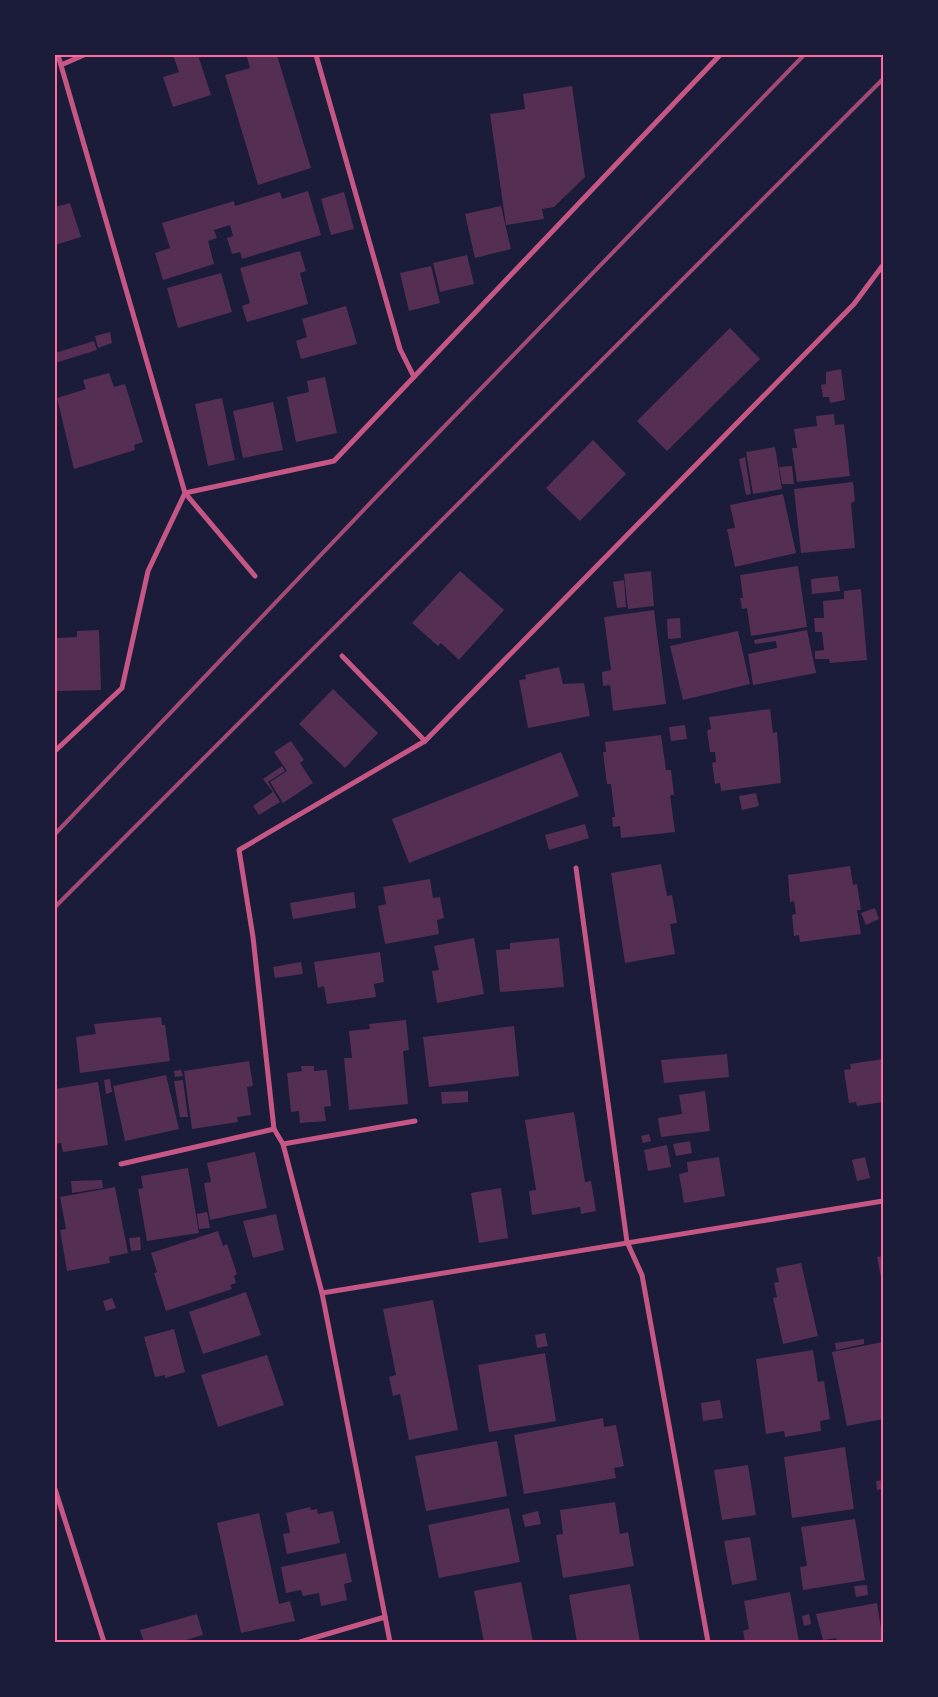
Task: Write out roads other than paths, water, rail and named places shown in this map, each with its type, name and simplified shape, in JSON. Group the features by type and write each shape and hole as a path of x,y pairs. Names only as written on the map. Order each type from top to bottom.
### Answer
{"street":[{"path":"58,55 185,493 256,576"},
{"path":"61,65 84,55"},
{"path":"316,55 400,348 414,377"},
{"path":"185,493 334,461 720,55"},
{"path":"390,1642 322,1293 283,1144 274,1129 253,937 239,850 425,741 854,304 883,265"},
{"path":"55,751 122,688 148,572 185,493"},
{"path":"342,656 425,741"},
{"path":"576,868 627,1242 642,1275 708,1642"},
{"path":"283,1144 415,1122"},
{"path":"121,1164 274,1129"},
{"path":"322,1293 883,1201"},
{"path":"55,1490 104,1642"},
{"path":"300,1642 385,1617"}],"railway":[{"path":"55,834 376,497 804,55"},
{"path":"55,907 883,79"}]}
